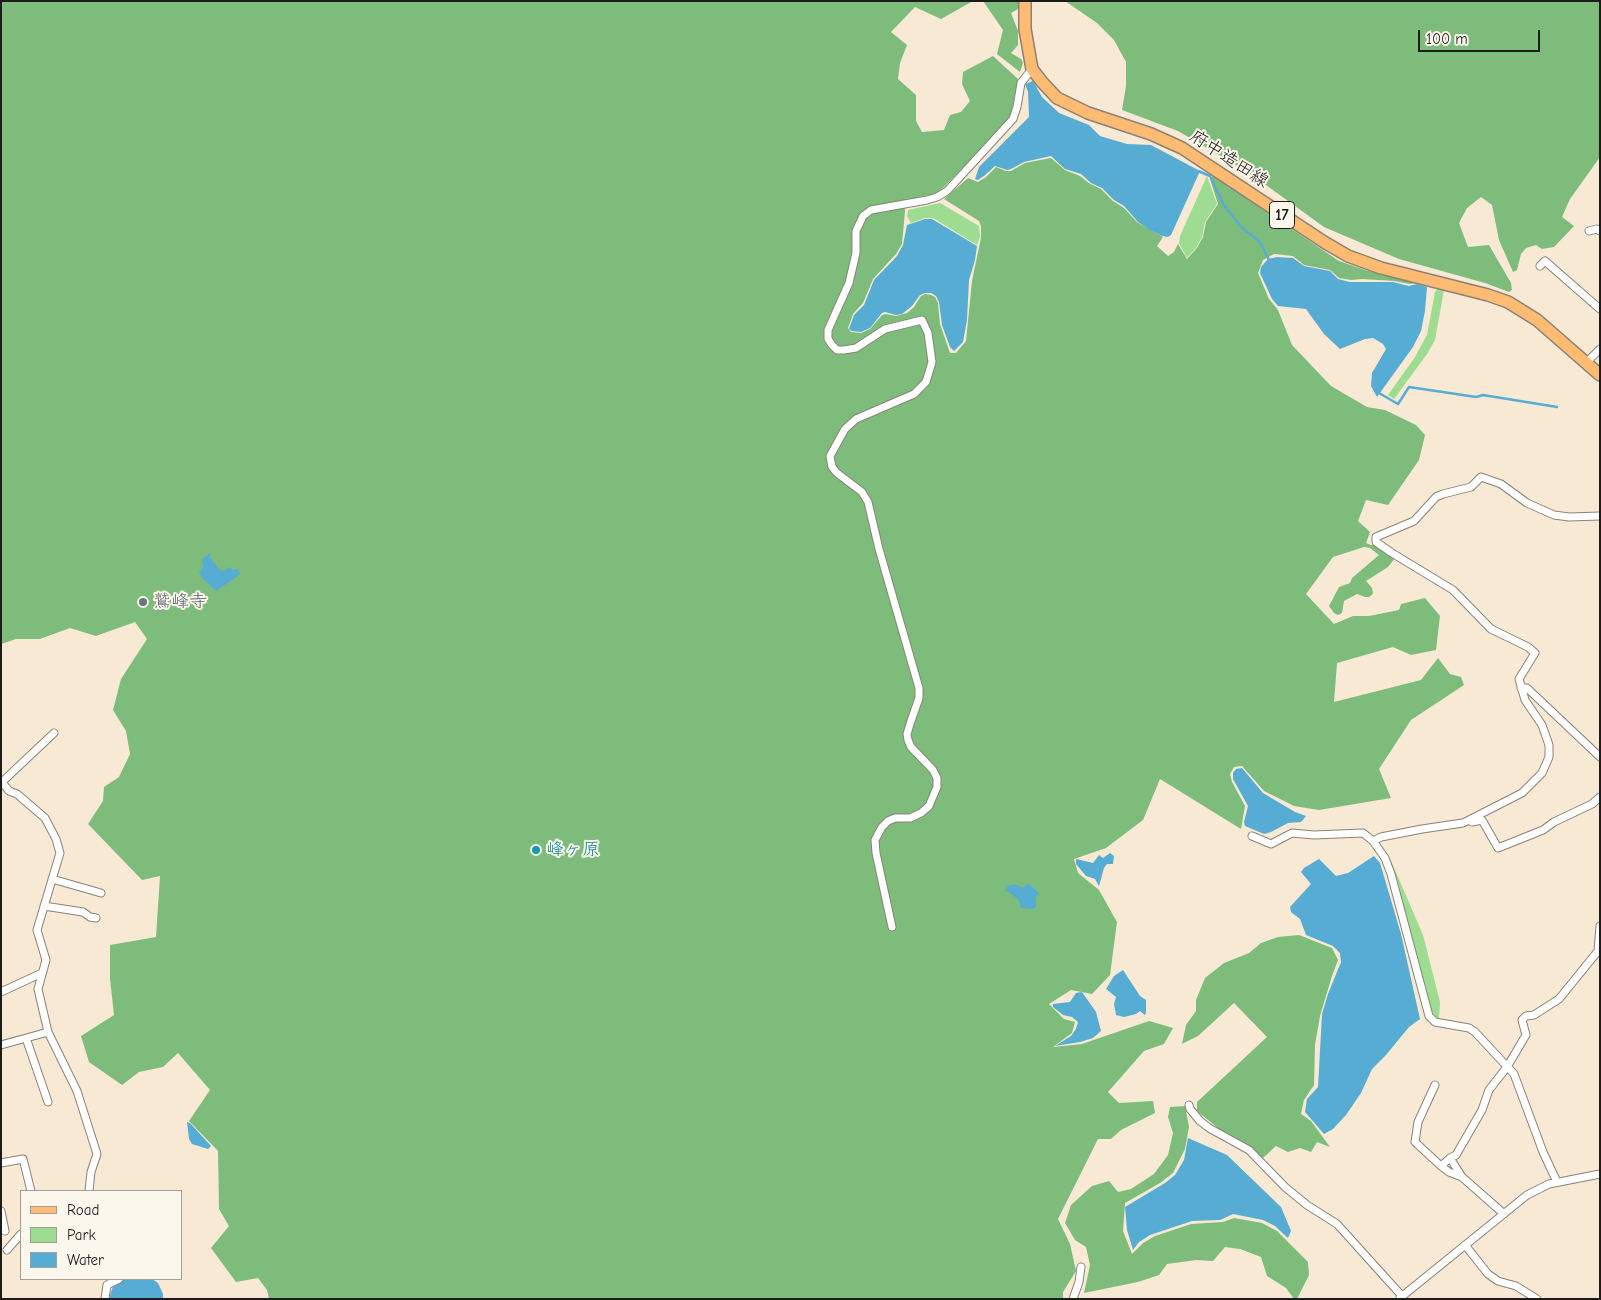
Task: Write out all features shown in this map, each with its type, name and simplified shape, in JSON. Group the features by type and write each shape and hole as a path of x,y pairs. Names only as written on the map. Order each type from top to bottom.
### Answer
{"main road":[{"name":"府中造田線","path":"1025,1 1025,29 1032,69 1056,98 1088,113 1151,134 1182,148 1348,256 1380,268 1488,295 1508,302 1537,320 1585,364 1600,375"}],"street":[{"path":"892,927 876,852 876,840 882,827 888,821 895,818 910,818 921,813 929,806 937,787 937,778 933,770 911,747 908,740 907,734 919,698 919,688 878,549 868,502 862,492 832,467 830,456 846,429 856,419 914,394 926,382 932,362 928,333 922,320 886,329 856,348 844,350 837,350 832,345 828,339 828,330 849,283 856,253 856,231 863,216 871,210 927,200 947,191 1013,120 1021,83 1032,69"},
{"path":"1589,231 1597,229 1600,231"},
{"path":"1540,266 1545,261 1600,309"},
{"path":"1585,364 1600,349"},
{"path":"1464,823 1522,793 1545,768 1549,757 1549,744 1542,725 1525,700 1519,679 1535,653 1528,647 1491,629 1453,590 1376,542 1376,536 1414,521 1436,497 1472,487 1481,477 1500,484 1527,503 1554,515 1569,517 1600,516"},
{"path":"1522,688 1527,688 1600,758"},
{"path":"54,733 2,781 9,791 17,794 45,818 56,839 60,853 37,930 46,960 38,989 48,1032 77,1091 97,1154 91,1172 89,1190"},
{"path":"1373,841 1381,837 1422,829 1482,820 1498,848 1543,830 1554,822 1592,804 1600,797"},
{"path":"1252,836 1271,844 1292,833 1314,835 1363,833 1373,841 1385,858 1391,874 1430,1016 1435,1022 1468,1028 1475,1032 1514,1074 1543,1152 1558,1182"},
{"path":"52,879 101,893"},
{"path":"44,906 83,912 90,917 96,918"},
{"path":"1440,1166 1456,1155 1482,1110 1489,1090 1507,1067 1526,1035 1522,1020 1526,1016 1534,1016 1558,999 1576,978 1598,951 1600,926"},
{"path":"1,992 42,972"},
{"path":"1,1045 48,1032"},
{"path":"26,1038 48,1102"},
{"path":"1435,1086 1418,1122 1414,1142 1440,1166 1462,1177"},
{"path":"1189,1105 1200,1121 1249,1150 1285,1187 1307,1205 1337,1224 1401,1297 1527,1195 1549,1184 1600,1174"},
{"path":"1450,1158 1462,1177 1504,1214"},
{"path":"1,1163 23,1159 30,1190"},
{"path":"1,1211 5,1232"},
{"path":"7,1250 20,1235"},
{"path":"1465,1245 1488,1274 1498,1281 1516,1286 1537,1299"},
{"path":"1073,1299 1079,1282 1081,1266"},
{"path":"105,1299 107,1285 117,1280"}],"green space":[{"path":"1,1 973,1 941,19 915,7 891,32 907,45 900,63 898,79 916,95 916,121 922,132 944,130 950,115 961,112 970,101 962,84 963,72 993,56 1018,79 1011,114 1005,125 938,193 906,200 902,244 896,254 873,279 863,303 853,314 848,328 851,332 861,333 870,329 882,315 896,316 907,313 914,307 921,296 925,294 931,295 935,297 938,303 940,324 950,353 956,353 966,341 972,281 981,238 981,226 979,221 944,199 968,178 978,182 996,167 1011,171 1025,163 1051,158 1065,170 1080,176 1101,189 1113,201 1124,208 1137,222 1163,237 1157,246 1168,256 1174,252 1178,244 1187,259 1197,248 1203,237 1206,222 1218,204 1210,179 1213,176 1339,261 1415,283 1339,278 1330,270 1304,265 1293,256 1274,254 1263,260 1258,273 1269,299 1278,310 1292,345 1331,386 1367,407 1385,410 1416,425 1425,435 1419,460 1388,505 1366,500 1358,521 1370,532 1366,543 1376,545 1395,558 1388,567 1366,581 1372,588 1373,594 1365,597 1357,594 1344,601 1342,613 1338,615 1329,606 1339,587 1350,583 1352,578 1379,555 1370,548 1364,547 1333,557 1306,594 1334,624 1353,616 1369,616 1399,610 1401,604 1425,598 1440,616 1436,650 1411,655 1393,647 1337,663 1334,702 1421,680 1438,658 1450,674 1461,677 1464,685 1411,720 1379,769 1391,798 1319,810 1294,806 1264,791 1242,766 1234,767 1230,774 1232,782 1245,806 1241,829 1160,779 1143,820 1106,848 1074,859 1078,873 1099,890 1117,922 1110,975 1092,994 1071,990 1049,1004 1064,1019 1075,1022 1072,1033 1053,1047 1082,1044 1149,1021 1173,1028 1164,1044 1144,1051 1108,1092 1119,1103 1153,1101 1155,1113 1121,1130 1111,1139 1098,1139 1058,1219 1070,1244 1076,1271 1063,1292 1063,1299 269,1299 267,1290 258,1278 236,1282 211,1248 229,1226 219,1209 218,1151 189,1121 210,1090 178,1053 163,1067 139,1072 122,1085 89,1062 81,1036 114,1015 110,979 110,945 156,937 160,876 142,880 88,824 103,801 104,787 119,777 130,754 126,731 113,710 121,679 147,639 135,622 96,636 70,628 40,639 16,639 1,644"},
{"path":"983,1 1018,1 1018,9 1011,13 1018,31 1018,45 1011,53 1021,59 1023,63 1020,72 997,54 1003,30"},
{"path":"1065,1 1600,1 1600,157 1570,199 1562,217 1574,226 1554,247 1542,249 1536,245 1526,248 1521,254 1517,270 1513,272 1499,240 1492,205 1481,197 1467,208 1459,223 1468,247 1489,245 1511,283 1512,290 1509,292 1485,283 1399,259 1324,227 1248,172 1178,131 1122,110 1126,86 1126,62 1114,40 1097,23"},
{"path":"1207,176 1217,204 1205,222 1202,237 1196,248 1187,258 1179,243 1180,236"},
{"path":"940,203 979,226 980,237 977,245 933,218 925,218 911,223 907,216 908,210"},
{"path":"1438,288 1444,290 1435,340 1394,399 1388,395 1415,357 1427,335 1435,292"},
{"path":"1384,850 1389,856 1423,935 1440,1002 1438,1019 1430,1009 1394,875"},
{"path":"1299,935 1332,948 1338,960 1320,1016 1315,1045 1314,1085 1304,1100 1301,1114 1311,1121 1330,1147 1317,1142 1311,1152 1300,1148 1288,1152 1276,1146 1263,1158 1223,1132 1197,1111 1197,1102 1267,1037 1234,1003 1198,1036 1182,1044 1186,1025 1196,1011 1196,1000 1205,978 1224,963 1249,953 1261,943 1278,937"},
{"path":"1185,1106 1189,1127 1185,1149 1173,1173 1160,1183 1125,1203 1123,1231 1132,1254 1143,1243 1155,1236 1191,1224 1223,1222 1234,1218 1262,1223 1277,1231 1308,1262 1309,1275 1297,1299 1294,1299 1286,1288 1267,1276 1261,1257 1240,1249 1225,1247 1213,1261 1196,1260 1167,1264 1159,1275 1138,1282 1084,1293 1090,1265 1086,1247 1075,1240 1065,1223 1071,1205 1092,1186 1109,1181 1118,1192 1131,1189 1154,1174 1168,1155 1173,1133 1168,1117 1170,1107"}],"water":[{"path":"1033,81 1042,97 1059,113 1089,125 1100,136 1127,144 1151,145 1200,171 1171,235 1168,237 1162,236 1150,230 1138,222 1124,206 1114,200 1102,188 1091,183 1081,174 1065,169 1051,156 1024,162 1007,170 995,166 978,180 975,179 979,167 1029,117 1028,92 1025,84"},
{"path":"925,219 932,219 977,246 969,280 967,320 963,342 954,351 950,347 942,325 939,302 936,296 931,293 920,295 912,306 902,314 882,313 870,328 861,332 849,329 854,315 864,305 874,280 897,256 903,245 907,225"},
{"path":"1277,257 1293,258 1304,266 1330,271 1338,279 1350,282 1393,282 1409,286 1417,284 1427,287 1421,331 1413,347 1377,397 1371,386 1372,373 1386,349 1383,344 1373,338 1365,339 1340,349 1324,334 1306,309 1278,306 1272,299 1260,273 1261,267 1268,259"},
{"path":"210,553 210,557 218,568 224,571 230,567 233,570 237,569 240,573 216,591 202,578 199,571 203,568 202,559"},
{"path":"1242,768 1263,793 1295,812 1306,816 1301,822 1288,823 1264,834 1245,826 1244,822 1248,806 1233,779 1233,773 1236,769"},
{"path":"1110,853 1114,856 1113,864 1107,864 1104,868 1099,886 1095,879 1086,876 1076,864 1076,859 1093,863 1099,855 1103,858"},
{"path":"1374,856 1380,863 1401,934 1420,1019 1409,1027 1372,1069 1361,1093 1346,1115 1333,1129 1324,1134 1305,1112 1307,1099 1318,1087 1322,1014 1341,962 1340,953 1333,946 1306,935 1300,919 1291,912 1290,907 1311,884 1301,872 1304,868 1319,859 1336,876 1348,873"},
{"path":"1028,883 1039,893 1036,897 1036,907 1033,909 1021,908 1018,899 1005,890 1009,885 1015,884 1023,888"},
{"path":"1123,970 1140,996 1146,1000 1145,1015 1140,1011 1124,1017 1116,1015 1114,1004 1116,997 1106,989 1114,976"},
{"path":"1082,992 1096,1012 1101,1031 1093,1038 1055,1046 1071,1036 1078,1022 1072,1017 1063,1015 1053,1007 1053,1004 1070,1002 1076,993"},
{"path":"187,1122 211,1146 208,1149 192,1144 189,1139"},
{"path":"1188,1138 1227,1155 1281,1207 1291,1231 1288,1238 1275,1226 1263,1220 1233,1214 1220,1220 1192,1221 1150,1235 1139,1242 1133,1250 1127,1230 1125,1207 1175,1175 1184,1160"},
{"path":"122,1280 154,1280 158,1283 163,1299 109,1299 113,1286"}],"waterway":[{"path":"1198,171 1210,176 1223,204 1243,229 1257,239 1270,262"},
{"path":"1379,393 1398,404 1409,387 1476,397 1483,395 1557,407"}],"place":[{"name":"鷲峰寺","path":"143,602"},
{"name":"峰ヶ原","path":"536,850"}]}
